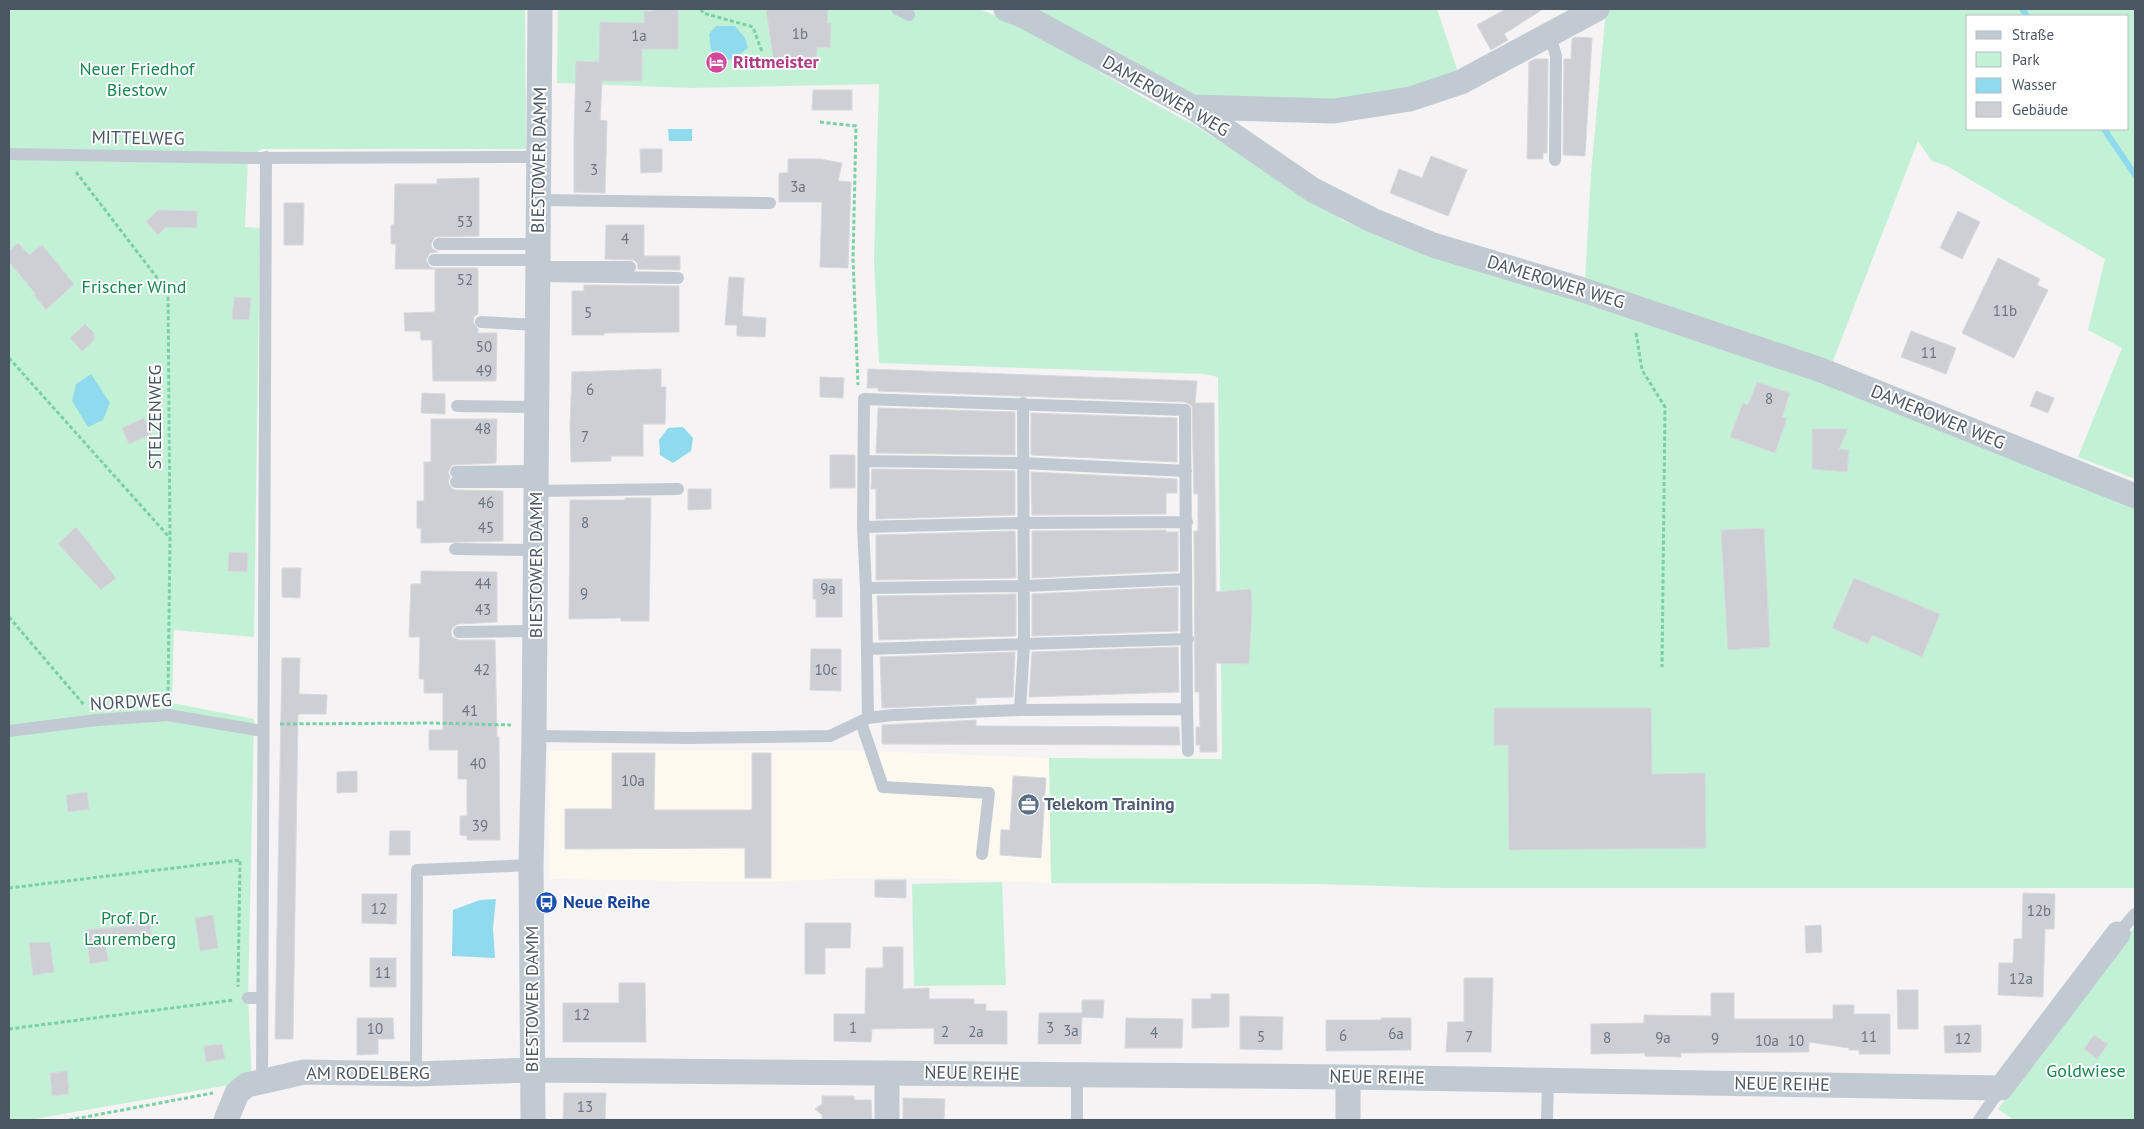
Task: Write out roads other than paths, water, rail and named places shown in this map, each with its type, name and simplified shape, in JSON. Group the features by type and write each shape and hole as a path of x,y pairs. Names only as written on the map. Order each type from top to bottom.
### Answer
{"street":[{"name":"BIESTOWER DAMM","path":"533,1120 531,865 536,550 540,9"},
{"name":"DAMEROWER WEG","path":"1006,9 1024,16 1192,107 1313,190 1372,220 1434,245 1580,288 1820,374 2135,496"},
{"path":"1192,107 1334,111 1410,99 1462,82 1597,9"},
{"path":"2001,1088 2118,934"},
{"name":"NEUE REIHE","path":"533,1070 1348,1077 2001,1088"},
{"name":"AM RODELBERG","path":"226,1120 237,1093 247,1085 262,1080 304,1072 416,1074 533,1070"},
{"path":"886,1120 887,1072"},
{"path":"1348,1077 1348,1120"}],"lane":[{"path":"897,9 909,15"},
{"path":"1550,35 1556,56 1555,160"},
{"name":"MITTELWEG","path":"9,154 266,157 539,157"},
{"path":"262,1080 260,728 266,157"},
{"path":"538,200 770,203"},
{"path":"439,244 538,262 678,278"},
{"path":"434,260 538,262 630,267"},
{"path":"481,322 538,325"},
{"path":"982,854 990,794 883,787 864,720 867,650 862,526 864,398 1185,410 1188,751"},
{"path":"1020,710 1024,646 1023,403"},
{"path":"457,406 537,407"},
{"path":"864,461 1023,462 1186,471"},
{"path":"456,477 678,489"},
{"path":"862,526 1187,522"},
{"path":"455,549 536,550"},
{"path":"866,588 1024,586 1186,579"},
{"path":"459,632 535,632"},
{"path":"867,650 1188,639"},
{"path":"534,731 678,738 830,736 864,720 893,715 1020,710 1187,709"},
{"name":"NORDWEG","path":"9,731 97,720 168,715 260,728"},
{"path":"416,1074 417,870 531,865"},
{"path":"2118,934 2135,914"},
{"path":"243,999 262,998"},
{"path":"1076,1120 1077,1074"},
{"path":"1547,1120 1548,1080"},
{"path":"1979,1120 2001,1088"}],"water":[{"path":"716,26 735,26 745,38 748,48 734,59 723,60 711,50 709,34"},
{"path":"668,129 692,129 692,141 669,141"},
{"path":"91,374 110,403 103,420 88,427 72,401 76,384"},
{"path":"683,427 693,438 691,451 673,463 660,455 659,440 668,428"},
{"path":"496,899 493,928 495,958 452,956 453,910 480,900"}],"waterway":[{"path":"2022,9 2026,15"},
{"path":"2105,130 2135,175"}],"place":[{"name":"Rittmeister","path":"717,62"},
{"name":"Telekom Training","path":"1028,804"},
{"name":"Neue Reihe","path":"547,902"}],"park label":[{"name":"Neuer Friedhof Biestow","path":"137,79"},
{"name":"Frischer Wind","path":"134,287"},
{"name":"Prof. Dr. Lauremberg","path":"130,928"},
{"name":"Goldwiese","path":"2086,1071"}]}
